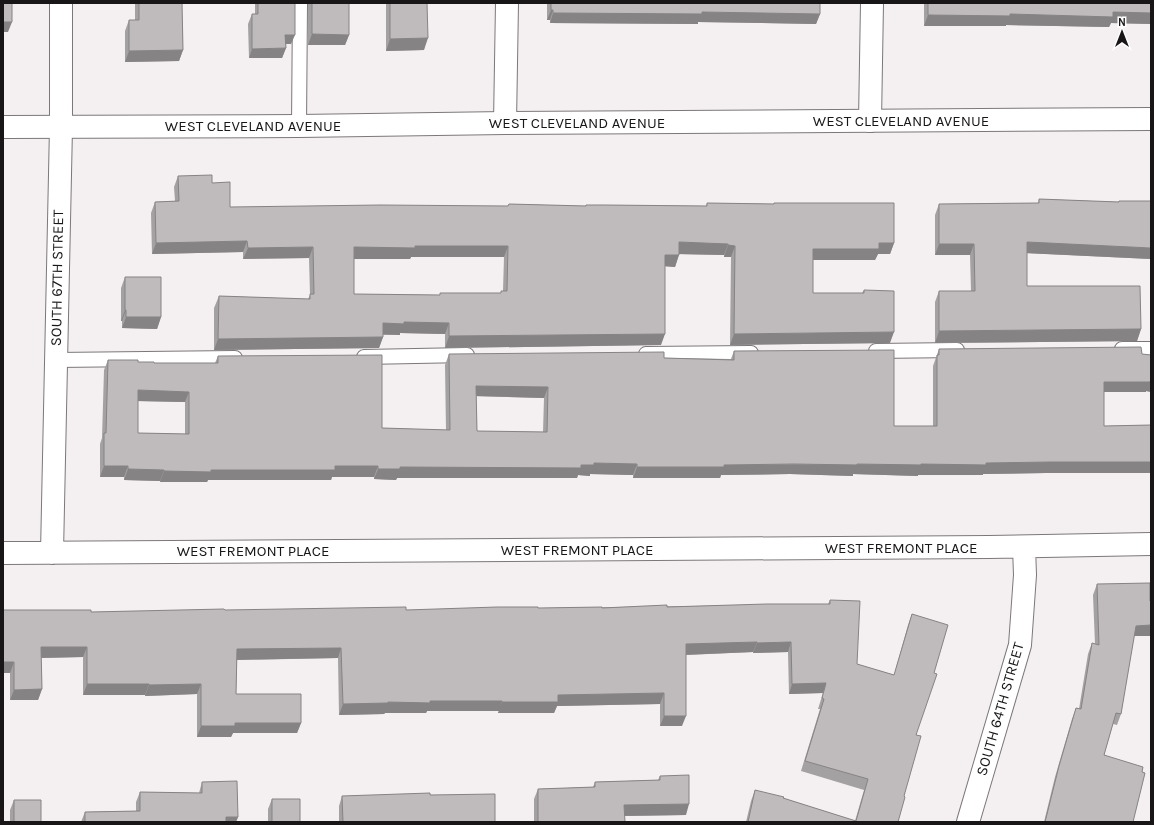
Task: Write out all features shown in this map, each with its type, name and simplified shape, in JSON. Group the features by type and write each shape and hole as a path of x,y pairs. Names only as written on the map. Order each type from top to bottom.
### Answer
{"street":[{"name":"SOUTH 67TH STREET","path":"52,553 61,127 61,3"},
{"path":"505,123 507,3"},
{"path":"870,121 872,3"},
{"name":"WEST CLEVELAND AVENUE","path":"3,127 1151,119"},
{"name":"WEST FREMONT PLACE","path":"3,553 1024,547 1151,544"},
{"name":"SOUTH 64TH STREET","path":"968,822 1020,645 1025,576 1024,547"}],"lane":[{"path":"299,126 300,3"},
{"path":"1111,349 1151,348"},
{"path":"865,351 968,350"},
{"path":"634,354 762,352"},
{"path":"348,357 484,355"},
{"path":"56,360 245,358"}],"building":[{"path":"3,3 12,3 12,22 3,22"},
{"path":"139,3 182,3 183,50 129,51 129,20 139,20"},
{"path":"258,3 295,3 295,35 285,35 286,48 252,49 252,14 258,14"},
{"path":"312,3 349,3 349,35 312,34"},
{"path":"390,3 427,3 428,38 390,39"},
{"path":"551,3 820,3 820,14 702,12 702,14 553,13 553,10 551,10"},
{"path":"928,3 1151,3 1151,13 1113,12 1113,17 1010,14 1010,16 928,15"},
{"path":"212,175 212,183 230,182 230,207 380,205 508,206 509,204 586,206 707,206 707,203 894,203 894,243 879,243 879,249 813,249 813,293 864,293 864,290 894,291 894,332 734,334 735,246 728,244 679,242 679,255 665,255 665,334 449,336 449,323 404,322 404,324 383,323 383,337 218,339 219,296 310,299 310,294 314,294 313,247 248,248 247,241 156,243 155,202 179,201 178,176","holes":["415,246 508,246 507,291 501,291 501,293 440,293 440,295 354,294 354,247 415,248"]},
{"path":"1039,199 1119,202 1151,201 1151,248 1027,242 1027,286 1140,286 1141,329 939,331 939,291 975,291 974,244 939,244 939,204 1039,203"},
{"path":"125,277 161,277 161,317 126,317"},
{"path":"1141,347 1142,354 1151,355 1151,381 1104,382 1104,426 1151,425 1151,462 986,463 986,465 794,464 724,465 724,467 637,467 637,464 594,463 594,465 581,465 581,468 400,467 400,469 378,469 378,466 335,466 335,470 211,470 211,472 128,469 128,466 104,466 104,433 106,433 108,360 138,360 138,362 154,363 218,363 218,356 382,355 382,428 450,430 449,354 664,352 664,358 734,360 734,351 894,350 894,426 937,426 937,355 939,355 939,349","holes":["476,386 548,387 547,432 477,431","138,390 189,392 189,434 138,433"]},
{"path":"1150,583 1151,625 1136,626 1121,714 1116,713 1104,755 1143,767 1142,772 1145,773 1133,822 1045,822 1076,708 1081,709 1092,643 1099,645 1097,584"},
{"path":"830,600 860,601 857,664 894,675 912,614 948,625 934,673 937,674 916,735 921,736 898,822 748,822 755,790 784,797 783,798 856,821 868,779 805,761 824,699 822,698 826,683 792,684 791,642 686,644 686,716 664,716 664,693 558,695 558,702 430,701 430,703 388,702 343,704 341,648 237,649 236,694 301,694 301,723 235,723 235,726 201,726 201,684 87,684 87,647 41,647 42,689 14,690 14,662 3,662 3,610 91,610 91,612 406,607 406,610 497,607 602,608 667,605 667,607 830,604"},
{"path":"689,775 689,804 624,805 625,822 538,822 538,789 595,787 595,782 660,780 660,776"},
{"path":"237,781 238,817 226,817 226,822 85,822 85,812 140,811 140,792 202,793 202,782"},
{"path":"430,793 430,795 495,794 495,822 343,822 342,796"},
{"path":"272,799 300,799 300,822 272,822"},
{"path":"14,800 41,800 41,822 14,822"}]}
